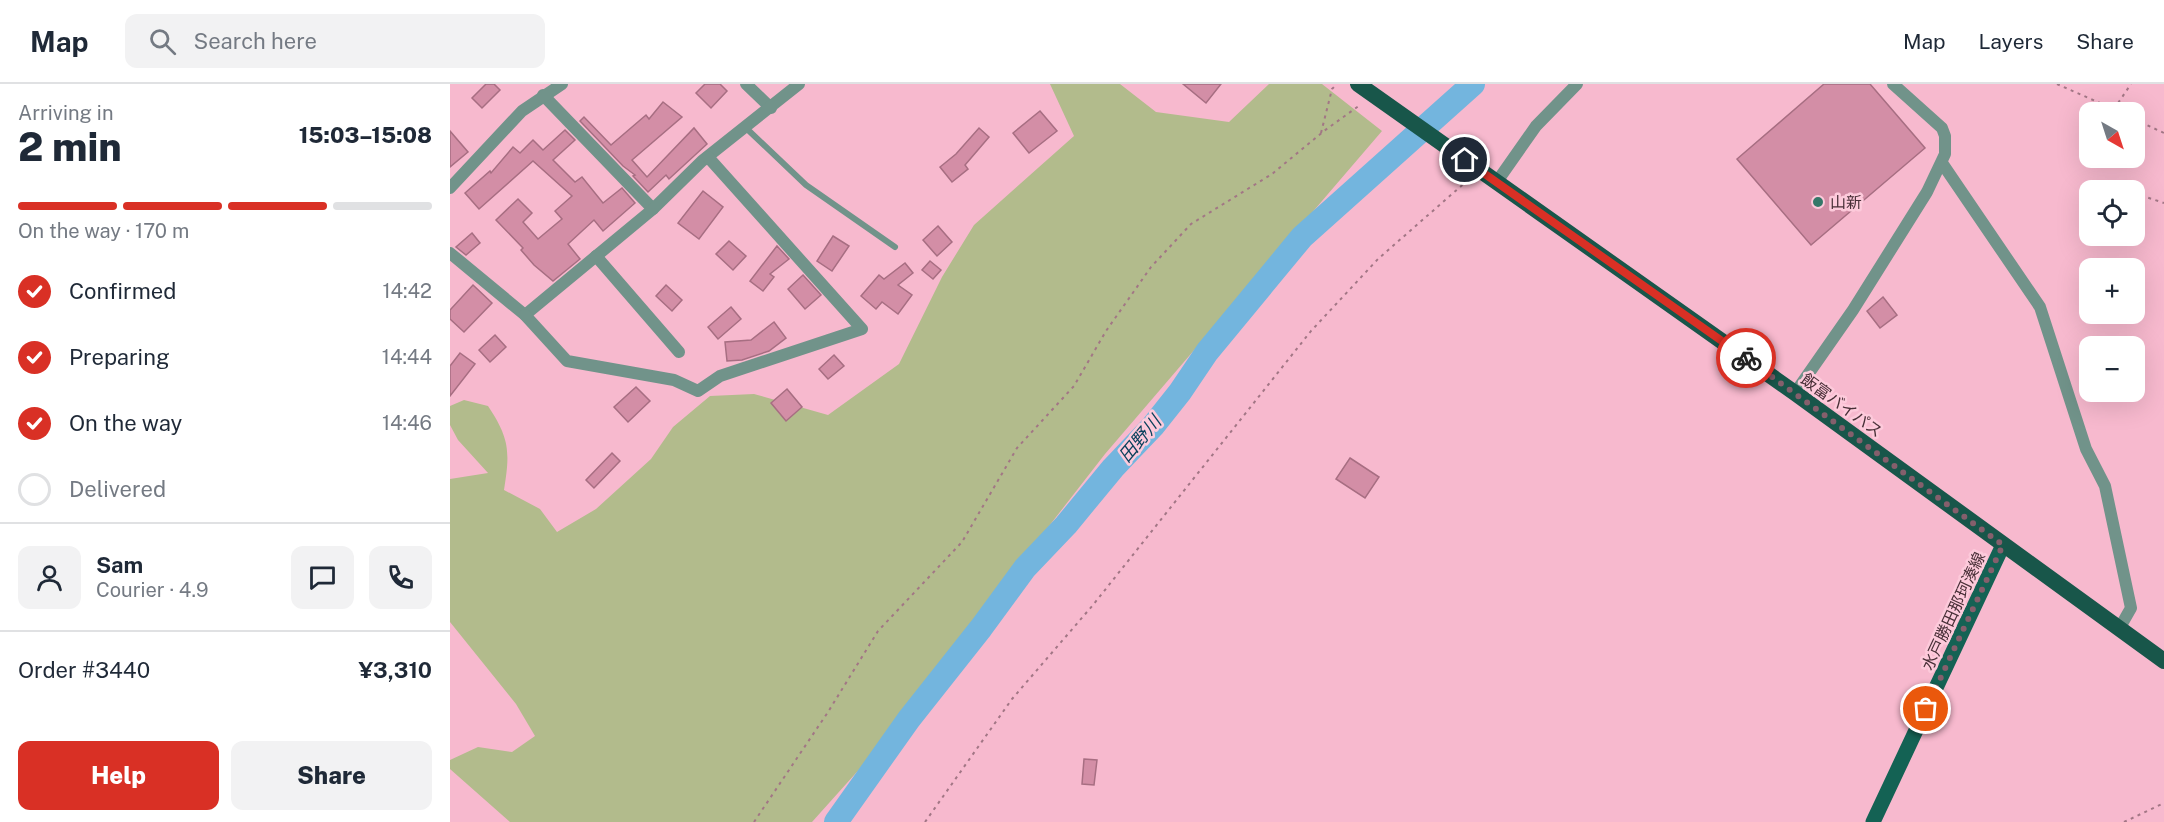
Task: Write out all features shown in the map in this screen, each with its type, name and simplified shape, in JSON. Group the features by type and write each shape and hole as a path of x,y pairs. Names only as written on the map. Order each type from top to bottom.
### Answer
{"highway":[{"name":"飯富バイパス","path":"1365,92 1795,393 2164,661"}],"main road":[{"name":"水戸勝田那珂湊線","path":"1873,822 2003,545"}],"street":[{"path":"450,188 522,111 562,84"},
{"path":"746,84 771,108"},
{"path":"525,315 653,209 708,157 799,84"},
{"path":"1496,183 1536,126 1577,84"},
{"path":"1795,393 1853,310 1927,192 1942,163 1945,136 1942,128 1893,84"},
{"path":"543,95 653,209"},
{"path":"450,253 525,315 567,361 674,380 698,391 720,376 862,329 708,157"},
{"path":"1942,163 2040,307 2086,449 2105,486 2131,608 2119,628"},
{"path":"596,256 680,352"}],"lane":[{"path":"746,128 806,185 895,247"}],"path":[{"path":"2057,84 2098,102"},
{"path":"2119,102 2131,84"},
{"path":"1321,133 1332,89 1336,85"},
{"path":"754,822 828,712 878,631 962,542 1017,448 1074,386 1106,331 1151,267 1191,224 1272,174 1365,92"},
{"path":"2145,125 2164,133"},
{"path":"925,822 1012,699 1094,605 1311,331 1378,259 1479,171"},
{"path":"2145,197 2164,203"},
{"path":"2124,822 2164,803"}],"green space":[{"path":"1050,84 1120,84 1156,112 1229,122 1269,84 1322,84 1382,131 1105,454 864,764 812,822 510,822 450,769 450,760 478,747 512,752 535,736 516,704 450,622 450,479 488,473 458,440 450,425 450,406 464,400 488,406 501,428 507,446 504,490 540,509 557,532 596,509 651,459 673,427 710,396 754,394 828,415 899,364 942,277 974,225 1074,136"}],"building":[{"path":"486,84 494,84 500,90 482,108 472,98"},
{"path":"705,84 720,84 727,91 711,108 696,93"},
{"path":"1183,84 1221,84 1206,103"},
{"name":"山新","path":"1824,84 1870,84 1925,148 1811,245 1737,159"},
{"path":"663,102 682,117 632,160 647,177 694,128 707,144 669,179 666,175 648,192 633,176 635,175 623,166 580,121 584,117 611,145 646,115 649,119"},
{"path":"1040,111 1057,131 1029,153 1013,133"},
{"path":"979,128 989,137 965,165 968,169 952,182 940,167 956,154"},
{"path":"565,130 575,140 553,160 575,182 582,177 603,203 622,188 635,203 603,231 594,220 568,244 580,259 553,281 534,265 521,250 523,248 496,220 518,199 532,213 523,222 538,239 562,219 555,211 572,196 533,161 479,209 465,193 490,171 491,173 513,147 520,153 533,140 543,150"},
{"path":"450,131 468,152 450,167"},
{"path":"703,191 723,207 699,239 678,223"},
{"path":"938,226 952,242 937,256 923,240"},
{"path":"472,233 480,243 466,255 456,247"},
{"path":"833,236 849,246 832,271 817,261"},
{"path":"729,241 746,256 733,270 716,254"},
{"path":"777,246 789,259 770,274 774,277 763,291 750,281"},
{"path":"930,261 941,270 933,279 922,270"},
{"path":"905,263 913,273 898,285 912,295 898,314 882,302 876,309 861,296 879,275 884,279"},
{"path":"803,275 821,295 805,309 788,289"},
{"path":"473,285 492,303 464,332 450,319 450,310"},
{"path":"666,285 682,300 672,311 656,296"},
{"path":"1883,297 1897,315 1880,328 1867,311"},
{"path":"731,307 741,319 718,339 708,327"},
{"path":"774,322 786,338 769,351 742,360 727,361 725,342 751,340"},
{"path":"495,335 506,347 490,362 479,350"},
{"path":"460,353 475,364 450,396 450,366"},
{"path":"834,355 844,366 828,379 819,369"},
{"path":"636,387 650,401 628,422 614,407"},
{"path":"787,389 802,407 786,421 771,403"},
{"path":"612,453 620,461 594,488 586,480"},
{"path":"1350,458 1379,477 1365,498 1336,479"},
{"path":"1084,759 1097,760 1094,785 1082,784"}],"waterway":[{"name":"田野川","path":"836,822 909,719 1025,568 1153,426 1207,352 1302,237 1473,84"}],"way so far":[{"path":"1746,358 2003,545 1926,709"}],"place":[{"name":"山新","path":"1818,202"}],"route":[{"path":"1465,160 1746,358"}]}
